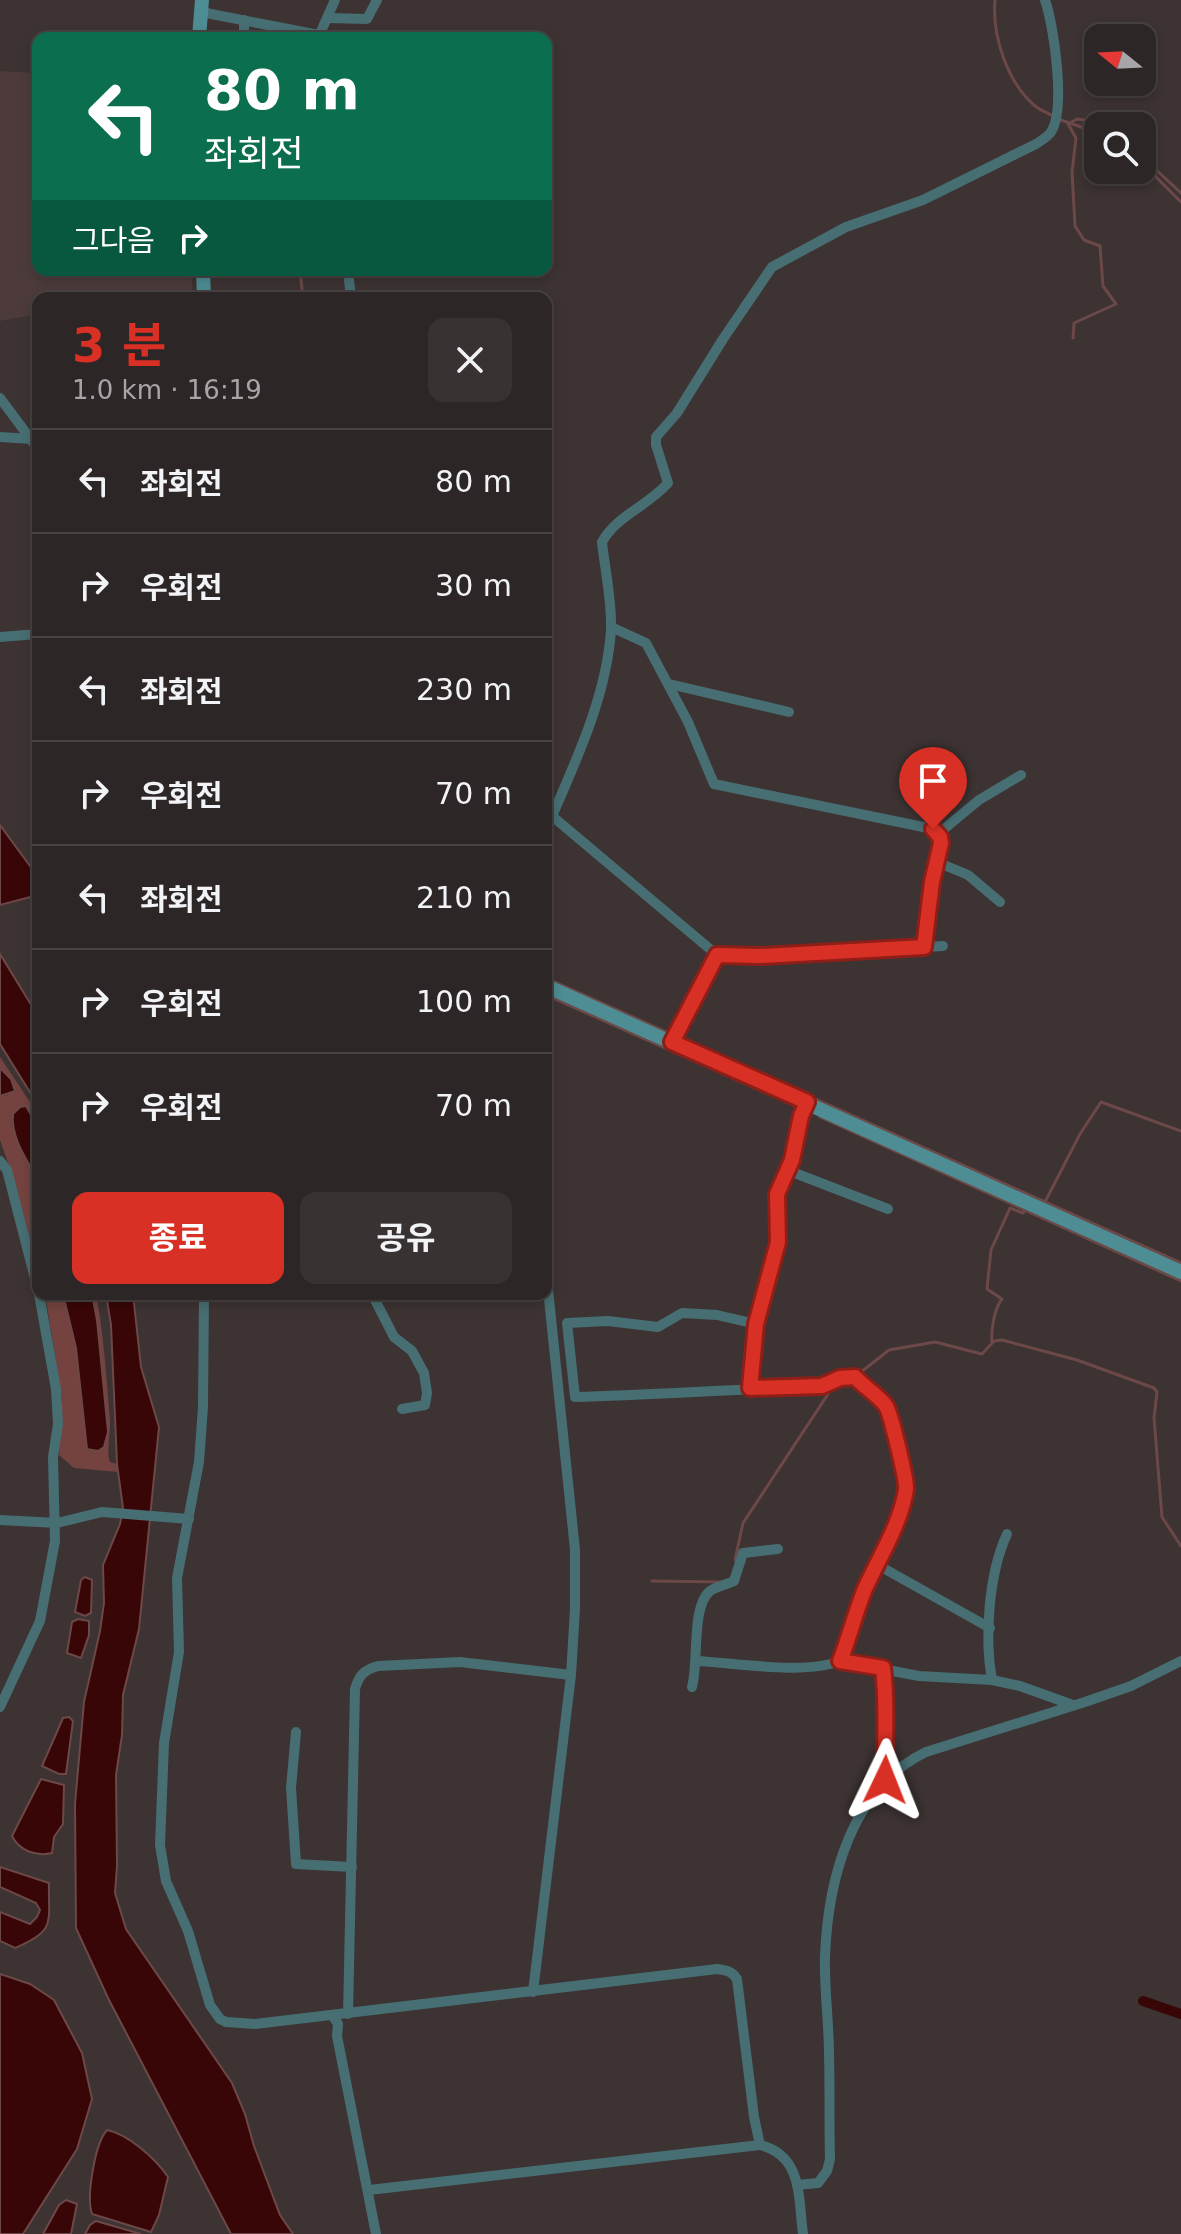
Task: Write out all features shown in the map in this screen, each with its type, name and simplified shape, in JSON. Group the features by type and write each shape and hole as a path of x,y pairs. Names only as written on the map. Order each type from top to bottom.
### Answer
{"street":[{"path":"320,32 335,0"},
{"path":"328,18 367,19 377,0"},
{"path":"943,946 760,956 717,955 552,816 601,686 611,627 602,542 617,521 656,497 668,483 656,437 677,413 772,267 846,227 923,200 1036,144 1050,133 1058,108 1052,38 1045,0"},
{"path":"199,32 201,6 244,20 300,32"},
{"path":"244,20 244,32"},
{"path":"349,280 350,292"},
{"path":"0,398 32,440"},
{"path":"0,437 32,443"},
{"path":"611,627 646,643 669,684 714,784 923,826 938,834 941,843 924,947"},
{"path":"0,637 32,634"},
{"path":"669,684 789,712"},
{"path":"938,834 979,800 1021,775"},
{"path":"937,862 968,875 1000,902"},
{"path":"672,1042 717,955"},
{"path":"552,989 1181,1272"},
{"path":"750,1388 756,1324 778,1242 777,1194 807,1102"},
{"path":"0,1161 7,1170 32,1268"},
{"path":"787,1170 888,1209"},
{"path":"0,1707 40,1621 48,1590 57,1523 53,1457 58,1424 56,1389 39,1300"},
{"path":"204,1300 199,1462 177,1578 179,1652 164,1743 160,1845 166,1881 188,1931 210,2005 220,2019 235,2024 333,2016 717,1969 733,1973 739,1992 760,2145"},
{"path":"375,1300 394,1337 412,1351 424,1373 425,1405 402,1409"},
{"path":"533,1992 571,1675 575,1550 549,1300"},
{"path":"756,1324 717,1315 682,1313 658,1327 608,1321 567,1323 575,1397 822,1386 849,1376 855,1377 884,1403 894,1428 896,1449 906,1478 906,1491 840,1661"},
{"path":"0,1520 57,1523 79,1516 119,1513 189,1519"},
{"path":"992,1680 989,1662 993,1580 999,1552 1007,1534"},
{"path":"692,1687 697,1661 699,1608 705,1597 711,1590 734,1581 743,1553 778,1549"},
{"path":"876,1564 990,1628"},
{"path":"697,1661 798,1667 824,1666 840,1661 919,1676 992,1680 1020,1686 1073,1705"},
{"path":"797,2185 818,2183 827,2171 830,2159 825,1957 831,1905 854,1823 885,1780 910,1759 926,1752 1035,1720 1131,1686 1181,1661"},
{"path":"348,2014 355,1689 358,1678 365,1670 378,1666 460,1662 571,1675"},
{"path":"883,1668 887,1745 885,1780"},
{"path":"296,1732 291,1788 296,1864 352,1867"},
{"path":"333,2016 338,2024 348,2094 376,2234"},
{"path":"369,2190 760,2145 774,2149 790,2163 797,2185 803,2234"}],"shaded area":[{"path":"0,71 32,73 32,276 191,276 193,292 32,292 32,315 0,321"},
{"path":"0,825 32,869 32,897 0,905"},
{"path":"0,954 32,1006 32,1095 0,1044"},
{"path":"0,1057 32,1106 32,1117 26,1107 12,1125 21,1151 32,1169 32,1246 0,1140 0,1096 8,1095 11,1079 0,1068"},
{"path":"0,1068 11,1079 15,1091 0,1096"},
{"path":"26,1106 32,1116 32,1170 18,1144 14,1129 13,1114"},
{"path":"46,1300 64,1300 76,1348 87,1449 108,1432 93,1300 97,1300 110,1419 109,1458 110,1462 117,1464 118,1472 74,1468 59,1455 62,1398"},
{"path":"64,1300 93,1300 108,1432 104,1447 98,1451 87,1449 76,1348"},
{"path":"107,1300 134,1300 141,1367 159,1427 139,1629 123,1695 122,1735 116,1775 115,1893 126,1929 232,2083 280,2215 293,2234 231,2234 108,1998 76,1928 75,1804 84,1702 104,1603 103,1565 120,1524 123,1508 117,1464 111,1325"},
{"path":"85,1577 92,1580 91,1613 85,1616 75,1612 81,1580"},
{"path":"78,1619 89,1621 89,1635 81,1658 67,1653 72,1622"},
{"path":"69,1717 73,1721 66,1774 59,1774 42,1766 63,1718"},
{"path":"41,1779 64,1785 63,1824 54,1837 52,1853 46,1854 23,1849 12,1836"},
{"path":"0,1867 49,1883 49,1916 44,1930 15,1948 0,1941 0,1912 30,1924 40,1910 36,1903 0,1887"},
{"path":"0,1974 30,1984 54,2000 82,2053 92,2099 77,2149 23,2234 0,2234"},
{"path":"107,2130 124,2136 141,2148 168,2177 159,2215 151,2232 92,2214 90,2196 93,2170"},
{"path":"66,2200 77,2204 71,2234 43,2234 59,2205"},
{"path":"96,2221 141,2234 85,2234"}],"waterway":[{"path":"995,0 996,28 1009,71 1025,96 1051,115"},
{"path":"1058,119 1084,128"},
{"path":"1073,338 1074,323 1116,304 1103,286 1100,246 1084,240 1075,226 1072,172 1076,138 1068,124 1077,119 1084,120"},
{"path":"1156,170 1181,193"},
{"path":"1156,177 1181,202"},
{"path":"301,276 302,292"},
{"path":"552,981 1181,1263"},
{"path":"552,998 802,1109"},
{"path":"1045,1202 1080,1134 1101,1102 1181,1131"},
{"path":"820,1117 1181,1281"},
{"path":"992,1343 994,1320 1002,1299 987,1289 991,1250 1010,1208 1025,1211"},
{"path":"856,1376 889,1350 935,1342 982,1354 994,1341 1002,1340 1077,1360 1154,1388 1157,1392 1154,1418 1162,1517 1181,1546"},
{"path":"735,1560 743,1523 834,1385"},
{"path":"652,1581 721,1582"},
{"path":"1143,2001 1181,2014"}],"route":[{"path":"885,1780 887,1745 883,1668 840,1661 863,1594 906,1491 906,1478 896,1449 890,1415 884,1403 855,1377 840,1378 822,1386 750,1388 756,1324 778,1242 777,1194 792,1160 807,1102 672,1042 717,955 760,956 924,947 932,882 941,843 933,829"}]}
